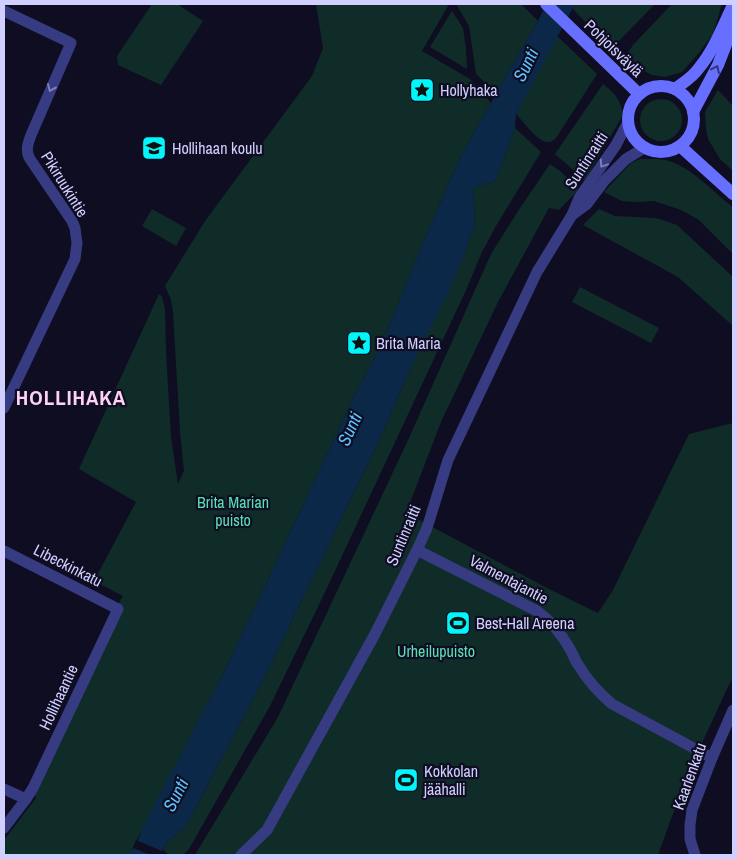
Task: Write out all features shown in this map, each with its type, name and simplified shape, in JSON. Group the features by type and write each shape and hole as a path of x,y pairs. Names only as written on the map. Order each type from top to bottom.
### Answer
{"main road":[{"name":"Pohjoisväylä","path":"546,4 638,94"},
{"path":"675,89 699,69 711,50 733,5"},
{"path":"693,112 718,66 730,34 733,15"},
{"path":"667,86 675,89 687,98 693,112 693,127 686,141 674,150 658,152 644,148 633,137 628,122 630,107 638,94 652,87 667,86"},
{"path":"680,146 733,194"}],"street":[{"name":"Pikiruukintie","path":"4,11 71,44 28,142 27,153 72,221 77,236 74,259 4,408"},
{"name":"Suntinraitti","path":"241,855 267,830 374,634 427,528 448,460 537,272 572,215 579,198 616,145 628,122"},
{"name":"Suntinraitti","path":"572,215 587,204 626,159 644,148"},
{"name":"Valmentajantie","path":"417,550 526,604 543,615 560,633 577,664 598,693 612,704 712,758"},
{"name":"Libeckinkatu","path":"4,551 118,608"},
{"name":"Hollihaantie","path":"4,828 26,799 37,779 118,608"},
{"name":"Kaarlenkatu","path":"695,855 690,839 692,810 733,710"},
{"path":"4,788 26,799"}],"green space":[{"path":"152,4 177,4 203,21 161,85 118,65 117,56"},
{"name":"Brita Marian puisto","path":"316,4 447,4 448,6 422,51 470,79 491,103 461,156 383,341 353,399 227,666 131,851 128,855 4,855 4,840 36,798 30,783 123,596 94,581 136,502 79,469 159,294 162,297 165,309 171,437 178,484 184,471 173,312 171,300 165,286 205,221 312,76 323,48"},
{"path":"456,4 521,4 538,21 496,93 476,74 469,26"},
{"path":"575,4 655,4 611,49 572,8"},
{"path":"672,4 722,4 713,34 698,54 682,72 665,77 652,75 623,60 633,45"},
{"path":"452,11 463,28 467,69 430,47"},
{"path":"557,36 597,74 556,137 552,141 545,142 536,136 516,114"},
{"path":"603,84 616,97 623,115 585,180 555,154"},
{"path":"718,90 733,106 733,171 720,159 708,139 706,129 705,112"},
{"path":"661,99 676,105 682,120 676,135 661,141 646,135 640,120 646,105"},
{"path":"515,128 541,152 482,252 327,588 270,706 189,849 181,855 169,855 163,850 166,843 186,826 267,672 382,434 409,371 465,253 475,226 473,187 495,181"},
{"path":"640,159 665,160 680,165 733,208 733,254 699,220 681,210 654,201 622,201 604,192 631,163"},
{"name":"Urheilupuisto","path":"550,164 579,189 559,210 549,208 498,302 441,422 406,513 598,613 613,590 689,434 733,423 733,676 695,758 658,855 195,855 278,717 409,438 491,254"},
{"path":"152,209 186,228 176,246 142,226"},
{"path":"599,209 615,216 656,218 677,225 733,277 733,326 678,277 583,225"},
{"path":"580,287 659,328 651,343 572,302"}],"water":[{"name":"Sunti","path":"546,4 575,4 516,114 515,128 495,181 473,187 475,226 465,253 448,293 409,371 382,434 267,672 186,826 166,843 160,855 128,855 137,843 142,829 227,666 353,399 383,341 461,156"}],"pier":[{"path":"136,840 164,852 162,855 151,855 133,848"}],"place":[{"name":"Hollyhaka","path":"422,90"},
{"name":"Hollihaan koulu","path":"154,148"},
{"name":"Brita Maria","path":"359,343"},
{"name":"Best‑Hall Areena","path":"458,623"},
{"name":"Kokkolan jäähalli","path":"406,780"}],"district":[{"name":"HOLLIHAKA","path":"71,398"}]}
